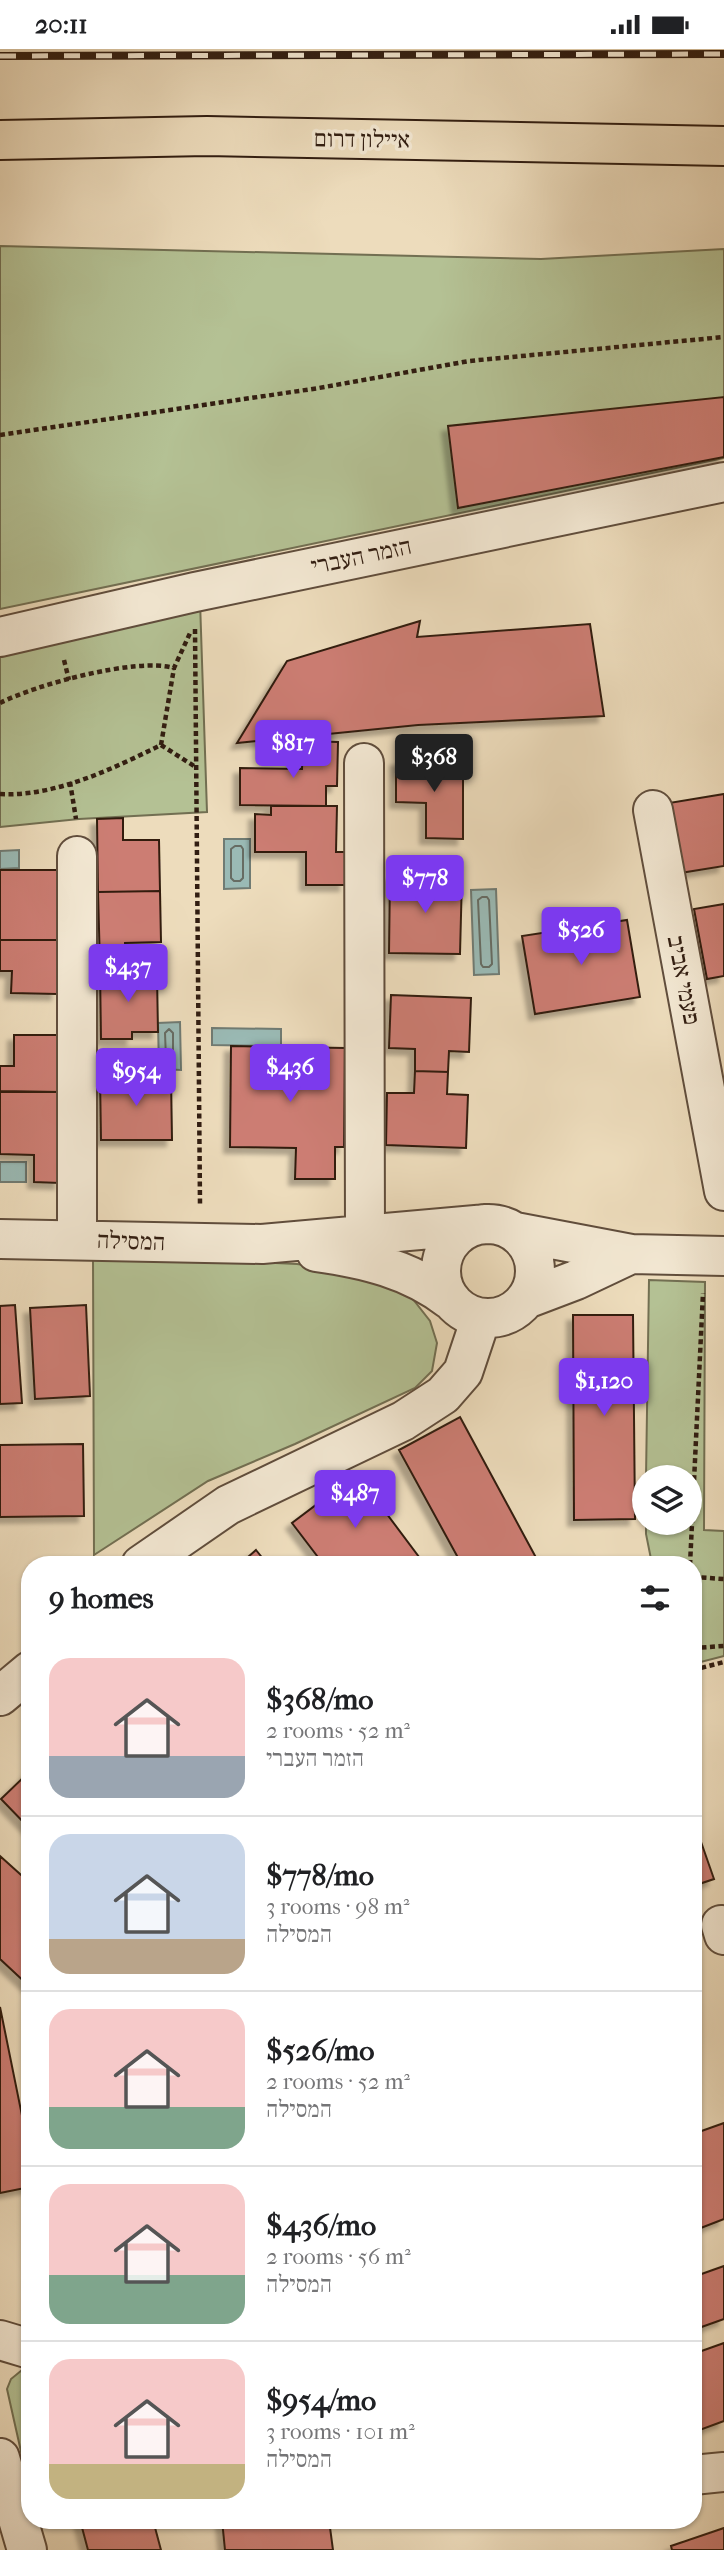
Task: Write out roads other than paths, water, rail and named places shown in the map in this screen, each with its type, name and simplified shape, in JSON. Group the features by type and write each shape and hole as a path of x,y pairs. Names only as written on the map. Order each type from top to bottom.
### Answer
{"highway":[{"name":"איילון דרום","path":"0,140 207,136 724,146"}],"street":[{"name":"הזמר העברי","path":"0,637 222,586 724,482"},
{"path":"364,763 365,1236"},
{"name":"פעמי אביב","path":"653,810 724,1191"},
{"path":"77,856 77,1239"},
{"name":"המסילה","path":"0,1239 262,1244 447,1226 501,1228 631,1254 714,1255"},
{"path":"501,1228 525,1243 533,1256 535,1271 533,1285 526,1299 503,1316 465,1309 443,1287 440,1272 442,1257 449,1244 466,1230 501,1228"},
{"name":"המסילה","path":"262,1244 333,1255 399,1270 429,1284 465,1309"},
{"name":"המסילה","path":"526,1299 576,1280 631,1254"},
{"path":"154,1556 228,1505 403,1421 443,1395 463,1373 465,1309"},
{"path":"0,1696 21,1678"},
{"path":"0,2340 21,2346"},
{"path":"0,2458 27,2550"},
{"path":"702,2474 724,2472"}],"water":[{"path":"224,839 250,839 250,888 224,889"},
{"path":"19,850 19,868 0,869 0,851"},
{"path":"496,889 499,974 474,975 471,890"},
{"path":"180,1022 181,1070 159,1069 158,1023"},
{"path":"212,1028 281,1029 281,1046 212,1045"},
{"path":"0,1162 26,1162 26,1182 0,1182"}],"railway":[{"path":"0,56 724,54"}]}
